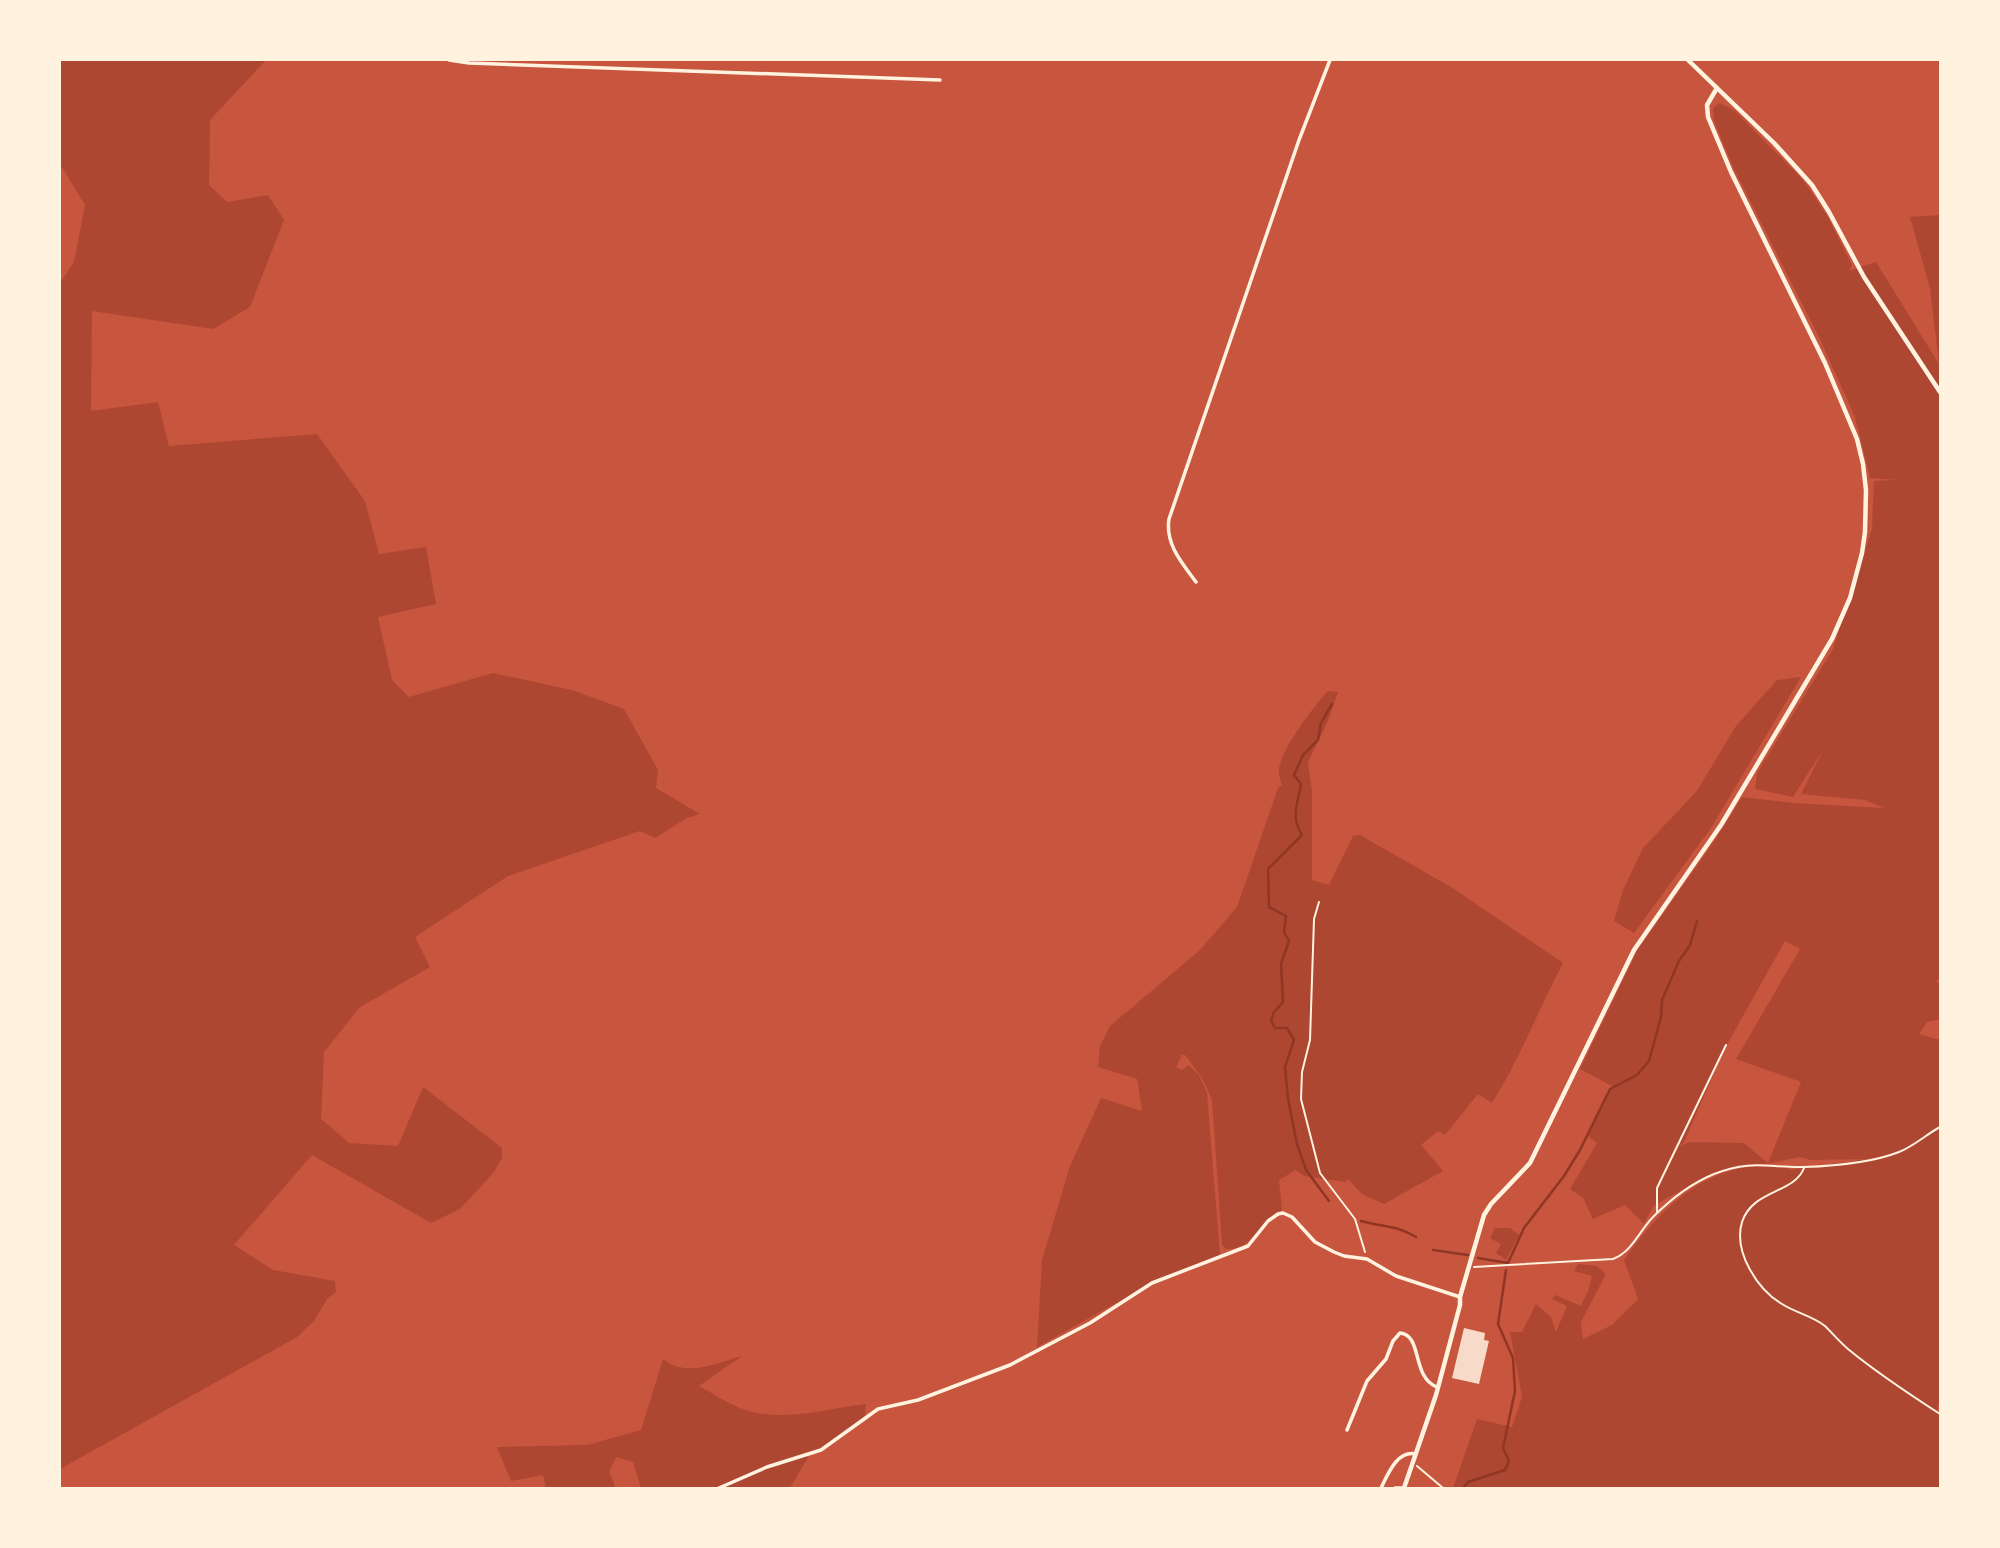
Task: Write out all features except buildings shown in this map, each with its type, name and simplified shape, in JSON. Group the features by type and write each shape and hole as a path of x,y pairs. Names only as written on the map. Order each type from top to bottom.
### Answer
{"street":[{"path":"449,60 469,63 940,80"},
{"path":"1196,582 1171,545 1168,535 1169,519 1299,140 1330,60"},
{"path":"1688,60 1788,158 1812,186 1864,277 1941,392"},
{"path":"1395,1489 1404,1488 1413,1464 1457,1320 1460,1297 1484,1215 1534,1156 1634,950 1701,855 1812,674 1842,618 1862,553 1867,510 1860,451 1845,408 1731,172 1708,117 1707,105 1717,88"},
{"path":"719,1489 767,1467 821,1450 878,1409 918,1400 1010,1365 1090,1323 1152,1283 1248,1246 1268,1221 1278,1214 1292,1217 1315,1242 1334,1252 1367,1259 1396,1276 1460,1297"},
{"path":"1347,1430 1367,1381 1386,1359 1393,1341 1400,1333 1412,1338 1422,1375 1437,1387"},
{"path":"1381,1489 1400,1458 1408,1453 1416,1454"}],"path":[{"path":"1319,902 1314,919 1310,1040 1302,1072 1301,1099 1320,1173 1355,1219 1367,1259"},
{"path":"1658,1213 1657,1188 1726,1045"},
{"path":"1469,1267 1614,1259 1626,1252 1658,1213 1702,1179 1734,1167 1755,1164 1805,1167 1891,1155 1941,1127"},
{"path":"1805,1167 1799,1178 1765,1195 1747,1213 1740,1236 1748,1265 1764,1289 1778,1302 1819,1322 1849,1350 1941,1414"},
{"path":"1413,1464 1443,1489"}],"shaded area":[{"path":"60,60 266,60 210,120 209,185 227,202 268,195 284,220 250,307 213,329 92,311 91,411 158,402 169,446 317,434 365,501 379,554 426,547 436,604 378,617 392,680 409,697 493,673 572,690 624,709 658,770 656,788 700,814 687,818 655,838 640,831 508,876 415,937 430,967 360,1007 324,1052 321,1119 349,1143 398,1146 423,1087 502,1148 502,1158 494,1172 460,1209 431,1223 312,1155 234,1245 273,1270 335,1281 336,1292 327,1299 314,1321 297,1337 60,1469 60,283 74,262 85,205 60,164"},
{"path":"1720,103 1735,111 1804,181 1828,217 1852,265 1849,271 1876,262 1939,364 1930,288 1910,217 1940,215 1940,977 1936,981 1940,984 1940,1019 1927,1022 1919,1034 1940,1040 1940,1396 1937,1411 1940,1414 1940,1488 1453,1488 1477,1419 1512,1427 1522,1397 1510,1332 1522,1332 1536,1304 1551,1317 1556,1332 1567,1306 1552,1299 1555,1295 1581,1306 1588,1291 1592,1276 1574,1271 1578,1264 1597,1266 1606,1274 1581,1322 1583,1339 1612,1325 1638,1299 1624,1260 1667,1209 1701,1183 1742,1168 1775,1166 1791,1170 1867,1159 1811,1160 1799,1157 1767,1164 1745,1165 1702,1179 1653,1206 1644,1224 1625,1205 1593,1219 1583,1198 1570,1189 1597,1143 1588,1136 1612,1086 1580,1069 1638,949 1742,797 1884,808 1865,800 1801,794 1823,750 1793,797 1755,789 1757,773 1833,649 1872,529 1874,481 1896,480 1870,478 1855,417 1819,337 1734,169 1714,121 1713,108","holes":["1785,941 1800,949 1736,1059 1801,1082 1768,1163 1744,1143 1690,1142 1680,1146 1725,1048"]},
{"path":"1801,677 1711,828 1634,933 1614,921 1623,890 1643,848 1697,791 1736,726 1777,680"},
{"path":"1328,691 1338,692 1328,721 1308,762 1312,791 1312,880 1329,885 1353,836 1360,835 1451,887 1563,963 1492,1103 1478,1094 1445,1135 1438,1131 1421,1145 1443,1171 1384,1204 1362,1194 1348,1179 1345,1182 1304,1176 1296,1170 1279,1180 1282,1210 1267,1220 1250,1240 1236,1248 1226,1249 1222,1245 1212,1100 1202,1078 1185,1055 1182,1055 1176,1067 1182,1070 1189,1065 1199,1075 1207,1093 1220,1255 1152,1283 1037,1347 1042,1260 1070,1166 1101,1098 1142,1111 1137,1079 1098,1067 1100,1046 1110,1026 1199,951 1237,907 1278,788 1282,785 1279,768 1282,759 1299,728"},
{"path":"1495,1228 1510,1228 1519,1235 1506,1260 1496,1253 1501,1244 1490,1238"},
{"path":"742,1356 699,1386 739,1408 766,1414 809,1413 866,1404 865,1417 826,1447 810,1454 790,1488 641,1488 633,1462 616,1457 609,1472 615,1486 612,1488 546,1488 543,1475 511,1481 497,1447 587,1445 641,1430 663,1359 672,1365 692,1368"}],"waterway":[{"path":"1329,1201 1306,1170 1297,1144 1285,1067 1294,1040 1287,1028 1275,1028 1271,1021 1274,1012 1283,1002 1281,964 1289,941 1284,932 1286,916 1269,907 1268,869 1302,835 1296,822 1301,784 1294,775 1303,755 1318,740 1321,723 1332,704"},
{"path":"1478,1258 1508,1263 1524,1228 1564,1176 1580,1150 1610,1089 1637,1075 1649,1061 1661,1017 1662,1000 1679,961 1690,945 1697,921"},
{"path":"1361,1221 1396,1228 1416,1237"},
{"path":"1433,1250 1468,1255"},
{"path":"1463,1488 1468,1482 1505,1470 1509,1461 1503,1448 1515,1391 1513,1358 1498,1324 1506,1270"}]}
